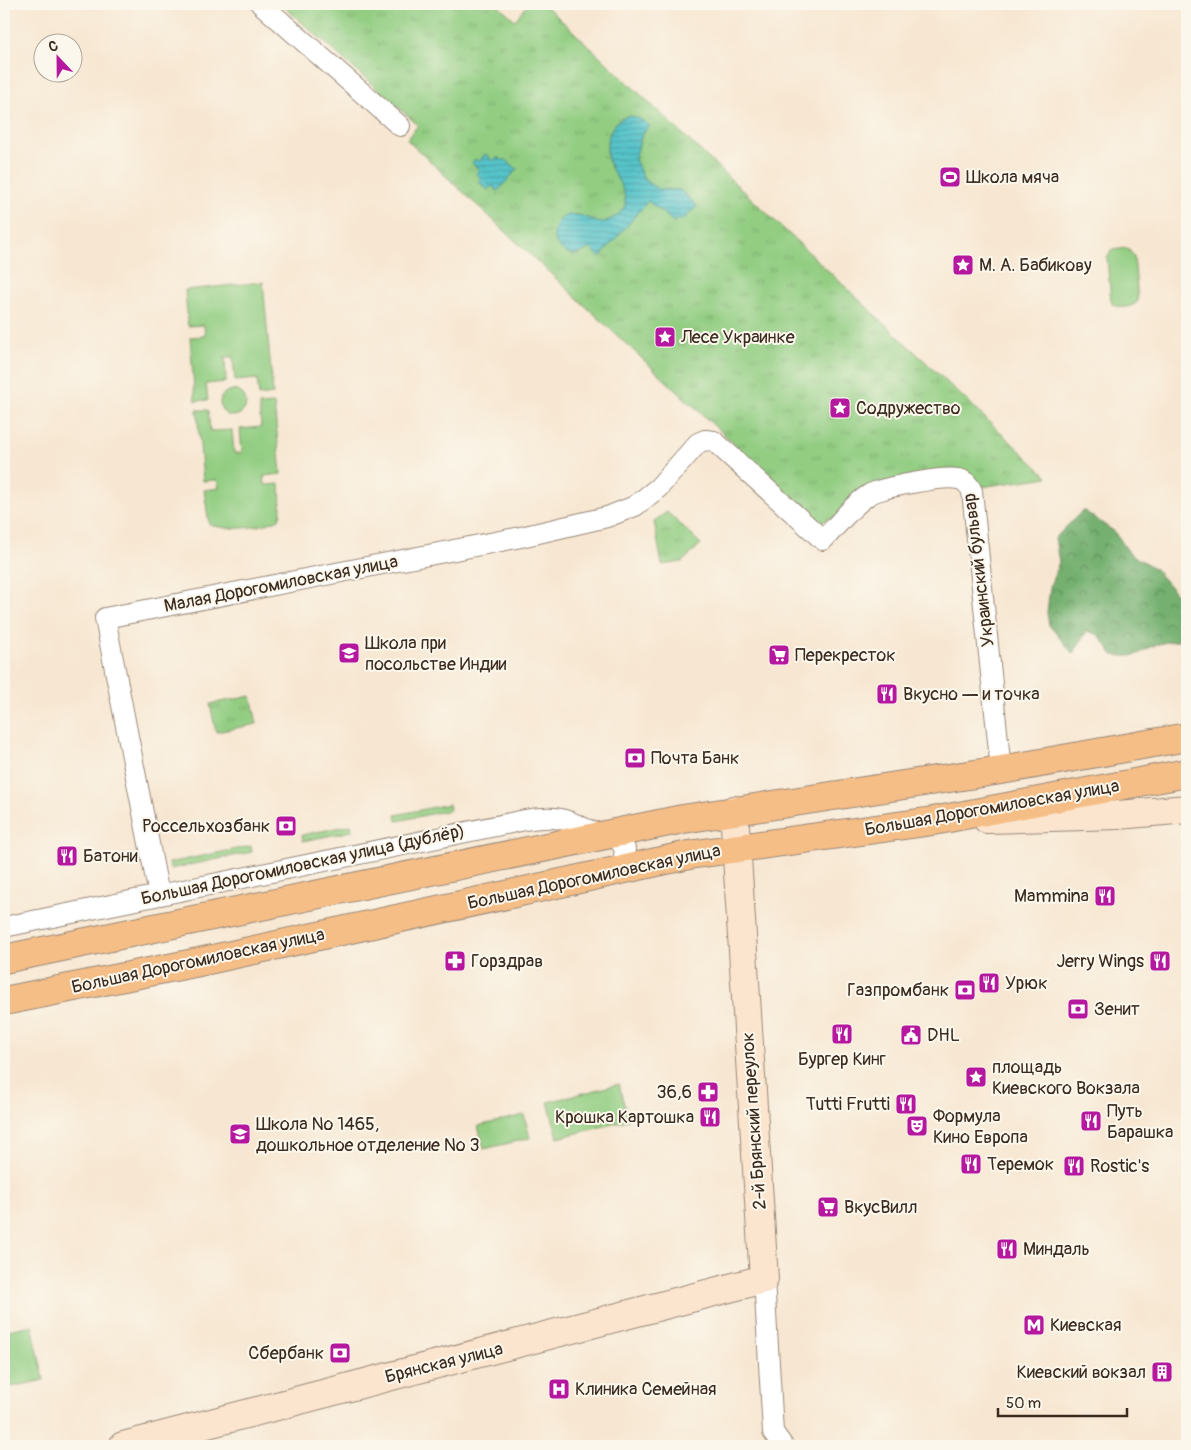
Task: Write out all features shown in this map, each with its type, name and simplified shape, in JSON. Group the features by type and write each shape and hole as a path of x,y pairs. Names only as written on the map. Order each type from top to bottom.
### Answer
{"main road":[{"name":"Большая Дорогомиловская улица","path":"4,958 604,834 734,810 1001,770 1187,737"},
{"name":"Большая Дорогомиловская улица","path":"4,1001 199,962 610,872 737,847 933,821 1187,773"}],"street":[{"path":"261,4 400,126"},
{"name":"Украинский бульвар","path":"705,440 714,441 823,540 861,501 880,490 958,478 969,485 972,491 1001,770"},
{"name":"Малая Дорогомиловская улица","path":"159,895 105,618 512,539 613,516 635,506 658,488 698,444 705,440"},
{"path":"933,821 1118,815 1187,809"},
{"name":"2-й Брянский переулок","path":"734,810 774,1441"},
{"name":"Большая Дорогомиловская улица (дублёр)","path":"4,927 543,817 558,817 572,820 604,834 618,837 625,849 623,863 610,872"},
{"name":"Брянская улица","path":"123,1446 764,1279"}],"green space":[{"path":"281,4 497,4 515,20 528,4 544,4 1048,477 981,487 961,470 819,523 407,140 418,125"},
{"path":"1127,248 1134,256 1138,301 1129,306 1115,306 1111,300 1107,258 1112,250"},
{"path":"263,282 273,394 259,396 257,379 235,381 233,357 225,357 226,382 206,384 208,400 195,401 190,337 205,336 204,325 188,326 185,290"},
{"path":"233,390 243,393 246,403 243,413 233,416 223,413 220,403 223,393"},
{"path":"274,404 281,474 264,476 265,485 280,484 281,513 279,519 263,525 244,528 225,528 209,524 204,490 219,488 217,480 203,481 197,410 208,410 210,431 232,430 234,453 242,453 240,429 261,427 259,405"},
{"path":"1083,510 1115,532 1130,554 1154,568 1181,599 1187,609 1187,640 1162,643 1138,654 1122,656 1113,655 1099,635 1087,631 1073,654 1049,625 1047,613 1050,587 1059,562 1055,538"},
{"path":"667,512 701,544 682,562 662,565 654,521"},
{"path":"251,696 257,724 216,732 210,704"},
{"path":"449,804 450,810 397,821 396,815"},
{"path":"351,825 352,831 303,841 302,835"},
{"path":"251,846 252,852 170,869 169,863"},
{"path":"619,1084 628,1120 558,1138 548,1102"},
{"path":"524,1115 530,1138 484,1149 478,1126"},
{"path":"32,1325 44,1380 11,1387 4,1355 4,1331"}],"water":[{"path":"631,116 640,119 650,126 642,134 635,159 643,178 659,189 680,190 697,206 683,220 679,218 674,222 648,201 600,257 590,248 579,253 569,254 561,249 554,239 555,228 563,217 578,215 602,223 617,216 625,206 624,194 611,169 607,148 613,127 618,121"},
{"path":"485,154 493,161 497,157 503,161 505,159 517,169 498,191 492,186 488,190 479,182 481,178 476,174 479,169 472,163 475,159 479,162"}],"place":[{"name":"Школа мяча","path":"950,177"},
{"name":"М. А. Бабикову","path":"963,265"},
{"name":"Лесе Украинке","path":"665,337"},
{"name":"Содружество","path":"840,408"},
{"name":"Школа при посольстве Индии","path":"349,653"},
{"name":"Перекресток","path":"779,655"},
{"name":"Вкусно — и точка","path":"887,694"},
{"name":"Почта Банк","path":"635,758"},
{"name":"Россельхозбанк","path":"286,826"},
{"name":"Батони","path":"67,856"},
{"name":"Mammina","path":"1105,896"},
{"name":"Горздрав","path":"455,961"},
{"name":"Jerry Wings","path":"1160,961"},
{"name":"Урюк","path":"989,983"},
{"name":"Газпромбанк","path":"965,990"},
{"name":"Зенит","path":"1078,1009"},
{"name":"Бургер Кинг","path":"842,1034"},
{"name":"DHL","path":"911,1035"},
{"name":"площадь Киевского Вокзала","path":"976,1077"},
{"name":"36,6","path":"708,1092"},
{"name":"Tutti Frutti","path":"906,1104"},
{"name":"Крошка Картошка","path":"710,1117"},
{"name":"Путь Барашка","path":"1091,1121"},
{"name":"Формула Кино Европа","path":"917,1126"},
{"name":"Школа № 1465, дошкольное отделение № 3","path":"240,1134"},
{"name":"Теремок","path":"971,1164"},
{"name":"Rostic's","path":"1074,1166"},
{"name":"ВкусВилл","path":"828,1207"},
{"name":"Миндаль","path":"1007,1249"},
{"name":"Киевская","path":"1034,1325"},
{"name":"Сбербанк","path":"340,1353"},
{"name":"Киевский вокзал","path":"1162,1372"},
{"name":"Клиника Семейная","path":"559,1389"}]}
